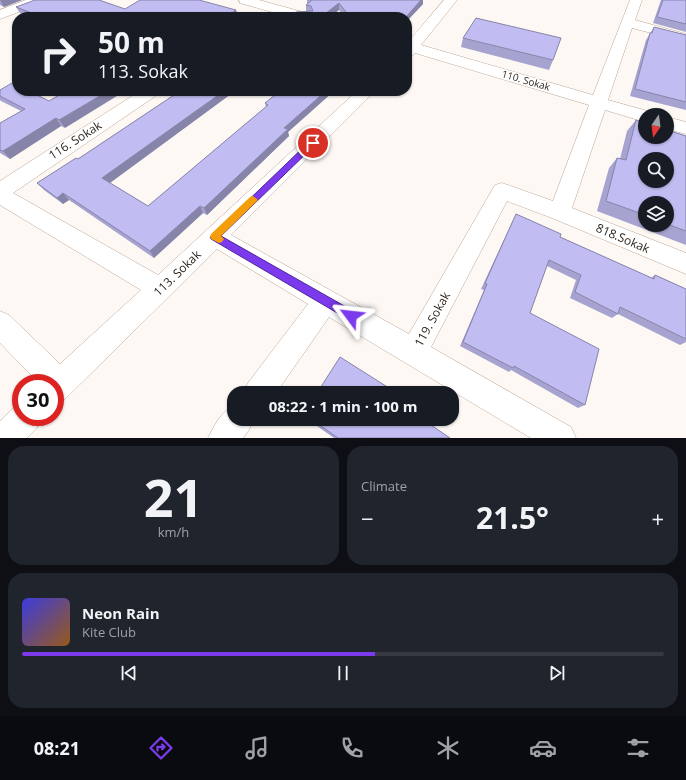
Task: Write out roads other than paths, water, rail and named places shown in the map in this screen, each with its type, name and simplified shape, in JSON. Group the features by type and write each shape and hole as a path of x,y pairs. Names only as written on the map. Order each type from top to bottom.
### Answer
{"street":[{"path":"5,13 38,0"},
{"path":"245,0 288,12"},
{"path":"274,12 288,0"},
{"path":"412,46 451,0"},
{"path":"560,212 626,22 636,0"},
{"path":"626,22 686,38"},
{"name":"110. Sokak","path":"412,50 638,114"},
{"name":"116. Sokak","path":"0,191 143,96"},
{"name":"113. Sokak","path":"64,380 362,96"},
{"path":"674,124 686,128"},
{"name":"119. Sokak","path":"560,212 502,192 414,352 560,438"},
{"path":"0,195 160,289"},
{"name":"818.Sokak","path":"560,212 686,264"},
{"path":"214,237 414,352"},
{"path":"263,386 325,301"},
{"path":"0,324 47,374"},
{"path":"224,438 233,426"}]}
